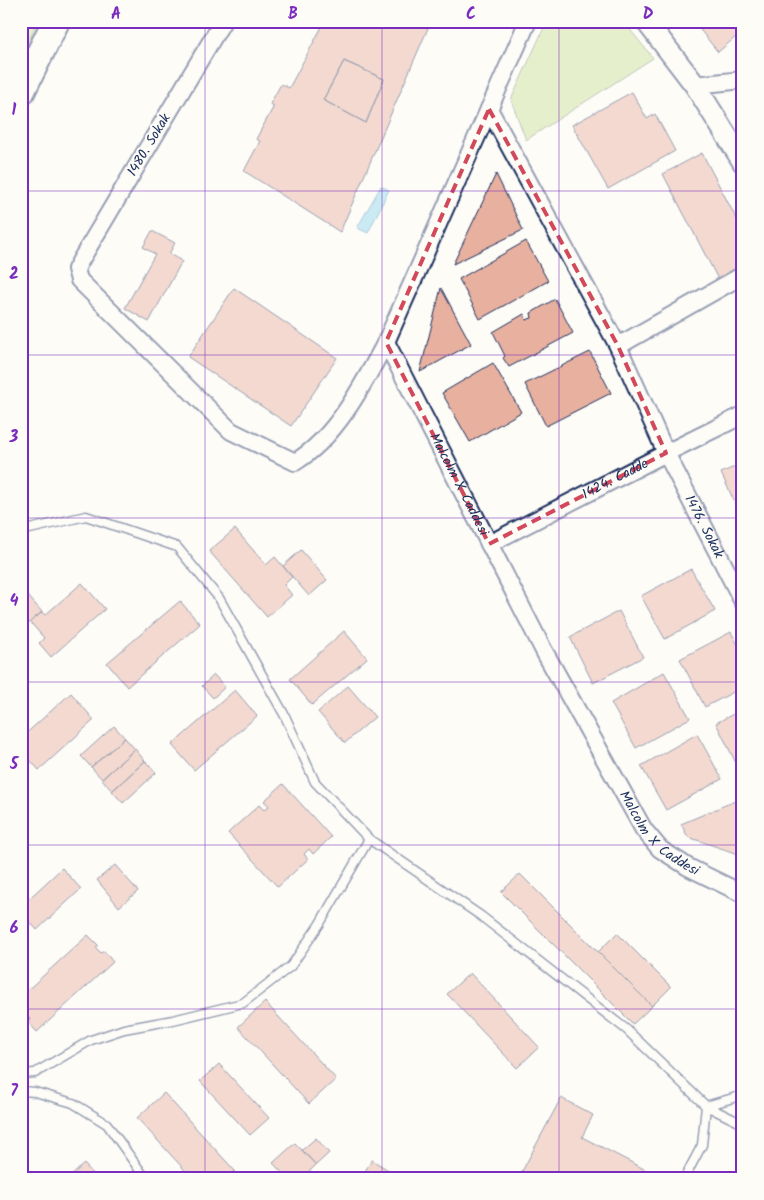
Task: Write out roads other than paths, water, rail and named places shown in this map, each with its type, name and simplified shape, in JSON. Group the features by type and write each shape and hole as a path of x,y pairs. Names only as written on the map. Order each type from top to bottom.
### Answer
{"highway":[{"path":"21,92 56,21"}],"street":[{"name":"1480. Sokak","path":"223,21 76,269 79,280 232,430 295,462 310,454 322,442 359,390 386,342"},
{"path":"386,342 528,21"},
{"path":"646,21 695,85 743,162"},
{"path":"695,85 743,80"},
{"name":"1476. Sokak","path":"488,109 618,346 666,452 743,602"},
{"path":"618,346 743,274"},
{"name":"Malcolm X Caddesi","path":"386,342 544,651 644,830 660,849 688,867 743,894"},
{"name":"1424. Cadde","path":"489,544 666,452 743,415"}],"lane":[{"path":"21,531 86,516 177,547 219,598 285,716 315,782 369,839 481,916 627,1030 706,1106 743,1124"},
{"path":"21,1074 35,1073 92,1040 124,1030 242,1003 291,966 319,925 369,839"},
{"path":"21,1091 35,1092 73,1103 107,1124 146,1179"},
{"path":"706,1106 743,1095"},
{"path":"684,1179 702,1145 706,1106"}],"water":[{"path":"381,186 389,190 368,233 357,228"}]}
